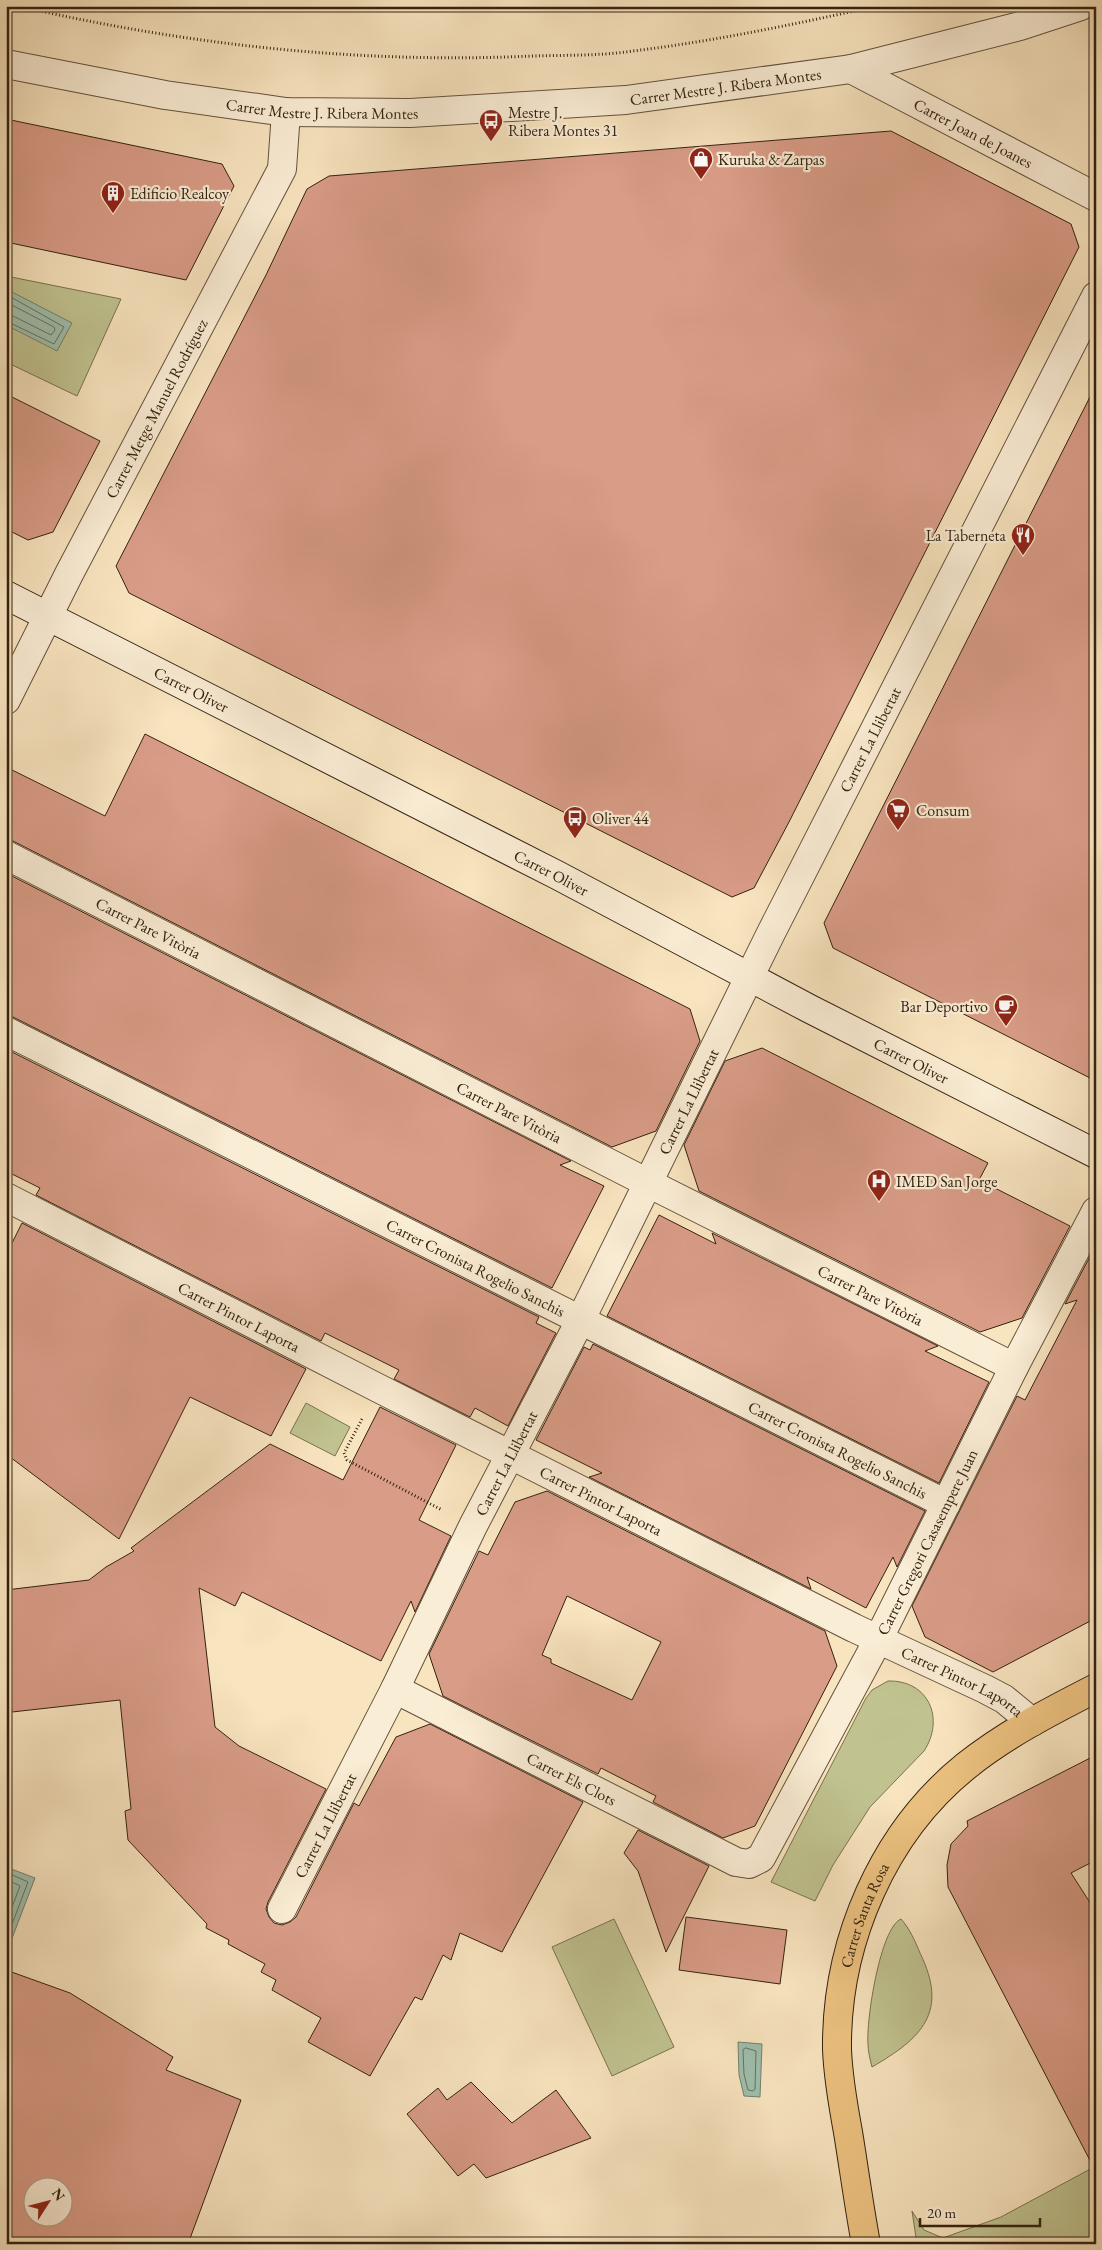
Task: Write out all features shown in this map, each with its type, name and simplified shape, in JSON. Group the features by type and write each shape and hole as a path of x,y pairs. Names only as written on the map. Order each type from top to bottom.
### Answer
{"main road":[{"name":"Carrer Santa Rosa","path":"866,2244 843,2103 838,2049 843,1976 854,1934 881,1871 916,1814 967,1765 1032,1722 1096,1688"}],"street":[{"name":"Carrer Mestre J. Ribera Montes","path":"6,64 165,95 286,112 410,113 626,100 851,69 1020,26 1081,6"},
{"name":"Carrer Joan de Joanes","path":"851,69 1096,197"},
{"name":"Carrer Metge Manuel Rodríguez","path":"6,700 282,169 286,112"},
{"name":"Carrer La Llibertat","path":"282,1909 395,1689 473,1526 580,1321 750,975 1096,296"},
{"name":"Carrer Oliver","path":"6,595 1096,1154"},
{"name":"Carrer Pare Vitòria","path":"6,855 648,1183 1014,1367"},
{"name":"Carrer Cronista Rogelio Sanchis","path":"6,1031 946,1504"},
{"name":"Carrer Pintor Laporta","path":"6,1197 378,1388 878,1640 1004,1699 1032,1722"},
{"name":"Carrer Gregori Casasempere Juan","path":"749,1864 761,1858 878,1640 1014,1367 1096,1211"},
{"name":"Carrer Els Clots","path":"395,1689 736,1862 749,1864"}],"path":[{"path":"18,6 97,24 287,52 363,57 458,59 631,52 771,29 877,6"},
{"path":"378,1388 344,1453 347,1460 473,1526"}],"green space":[{"path":"6,276 121,299 77,396 6,362"},
{"path":"306,1403 350,1427 335,1456 290,1433"},
{"path":"888,1681 902,1682 914,1687 923,1694 929,1704 933,1715 933,1726 930,1739 924,1751 870,1807 833,1865 815,1901 771,1882 866,1698 872,1690"},
{"path":"614,1919 674,2047 612,2076 552,1947"},
{"path":"901,1919 912,1935 928,1974 932,1992 931,2007 926,2021 917,2034 890,2056 872,2067 868,2049 868,2032 876,1976 887,1939 893,1926"},
{"path":"1096,2166 1096,2244 917,2244 912,2211 924,2230 943,2238 1001,2217"}],"water":[{"path":"6,279 11,280 12,292 72,323 57,351 6,325"},
{"path":"6,1867 35,1878 6,1954"},
{"path":"738,2042 762,2044 760,2097 744,2096 739,2075"}],"building":[{"name":"Edificio Realcoy","path":"6,119 222,164 234,186 186,280 6,242"},
{"path":"891,131 1071,224 1079,247 754,888 732,897 129,593 116,566 266,275 307,189 329,176"},
{"path":"1096,385 1096,1081 833,948 824,923"},
{"path":"6,394 100,441 53,532 28,540 6,529"},
{"path":"145,734 690,1009 700,1041 656,1131 612,1147 13,841 6,840 6,767 105,816"},
{"path":"6,873 571,1161 560,1165 604,1186 552,1288 13,1017 6,1016"},
{"name":"IMED San Jorge","path":"762,1048 988,1163 979,1180 1070,1226 1022,1318 980,1332 699,1191 684,1145 725,1061"},
{"path":"6,1049 539,1317 536,1323 556,1333 508,1426 475,1408 470,1417 394,1379 399,1370 325,1333 321,1341 36,1195 40,1188 6,1171"},
{"path":"659,1215 716,1244 712,1233 938,1346 925,1351 989,1382 939,1483 607,1316"},
{"path":"22,1223 306,1369 271,1436 190,1397 119,1539 6,1454 6,1255"},
{"path":"1096,1245 1096,1618 993,1672 925,1637 912,1606 1017,1396 1025,1400 1077,1300 1065,1304"},
{"path":"593,1344 925,1511 897,1567 893,1557 866,1608 807,1577 811,1589 589,1477 602,1473 536,1440 584,1347 590,1350"},
{"path":"380,1407 456,1445 419,1520 451,1536 415,1612 411,1601 381,1661 242,1592 235,1606 199,1588 215,1727 239,1746 326,1789 268,1902 266,1909 269,1917 274,1923 282,1925 296,1917 354,1803 359,1806 396,1737 430,1724 583,1802 502,1952 460,1933 451,1960 443,1955 422,2000 415,1997 370,2076 308,2042 321,2018 272,1990 276,1980 261,1972 265,1964 228,1944 229,1940 206,1928 207,1924 128,1840 125,1811 131,1809 120,1700 12,1712 6,1662 6,1590 89,1580 106,1567 134,1551 131,1548 270,1444 343,1480"},
{"path":"547,1491 825,1631 837,1666 755,1826 723,1838 653,1802 656,1796 601,1768 598,1774 443,1696 429,1654 479,1551 488,1555 515,1502","holes":["567,1596 661,1642 632,1700 551,1663 551,1659 542,1655"]},
{"path":"1096,1755 1096,1860 1071,1873 1096,1912 1096,2172 948,1887 947,1865 951,1844 968,1826 967,1821"},
{"path":"638,1830 709,1866 666,1952 638,1871 624,1853"},
{"path":"686,1917 787,1930 780,1984 679,1970"},
{"path":"6,1970 70,1993 173,2057 166,2070 241,2100 188,2244 6,2244"},
{"path":"471,2082 512,2123 556,2090 591,2138 486,2178 474,2164 458,2176 407,2114 438,2088 447,2100"}],"place":[{"name":"Mestre J. Ribera Montes 31","path":"491,142"},
{"name":"Kuruka & Zarpas","path":"701,180"},
{"name":"Edificio Realcoy","path":"113,214"},
{"name":"La Taberneta","path":"1023,556"},
{"name":"Consum","path":"898,831"},
{"name":"Oliver 44","path":"575,839"},
{"name":"Bar Deportivo","path":"1006,1027"},
{"name":"IMED San Jorge","path":"879,1202"}]}
